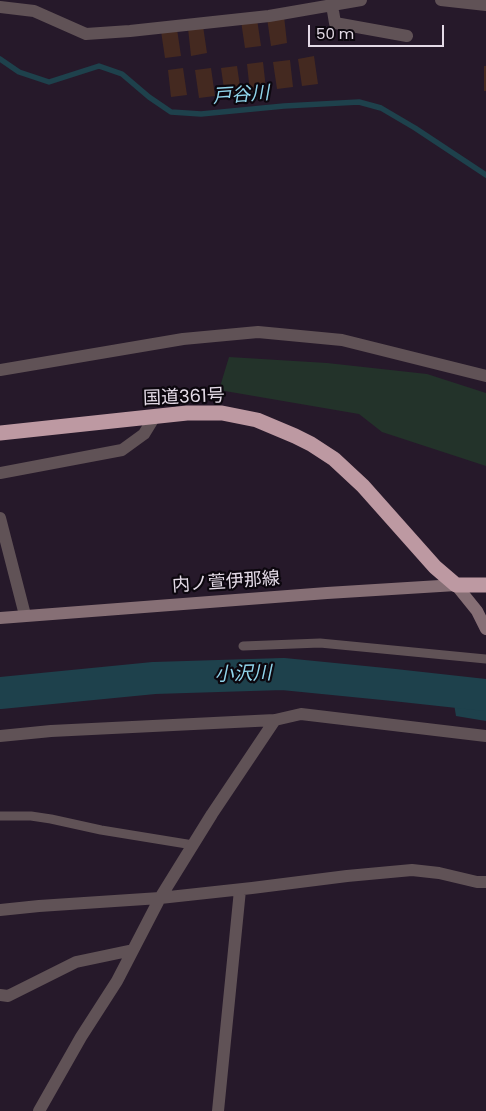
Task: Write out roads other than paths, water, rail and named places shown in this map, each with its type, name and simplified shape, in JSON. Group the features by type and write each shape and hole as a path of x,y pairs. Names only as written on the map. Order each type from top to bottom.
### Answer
{"highway":[{"name":"国道361号","path":"0,433 187,413 222,413 257,420 311,444 334,459 364,486 436,567 456,585"},
{"path":"456,585 486,585"}],"main road":[{"name":"内ノ萱伊那線","path":"0,618 456,585"},
{"path":"456,585 477,611 486,629"}],"street":[{"path":"0,7 34,11 86,34 269,16 361,0"},
{"path":"441,0 486,5"},
{"path":"332,5 334,23 406,36"},
{"path":"0,370 183,339 258,332 342,340 486,376"},
{"path":"0,473 122,450 144,434 155,416"},
{"path":"0,518 25,616"},
{"path":"0,736 51,731 275,720 301,714 486,736"},
{"path":"39,1111 81,1037 117,981 160,898 212,814 275,720"},
{"path":"0,910 160,898 412,870 439,873 476,882 486,882"},
{"path":"218,1111 240,890"},
{"path":"0,995 8,996 76,962 133,950"}],"lane":[{"path":"243,646 320,643 486,659"},
{"path":"0,816 31,816 51,819 193,845"}],"water":[{"path":"459,677 486,681 486,721 456,716 454,704"}],"waterway":[{"name":"戸谷川","path":"0,59 19,72 49,82 99,66 122,74 149,97 171,112 201,114 284,106 359,102 381,108 486,175"},
{"name":"小沢川","path":"0,693 154,678 283,674 486,695"}]}
